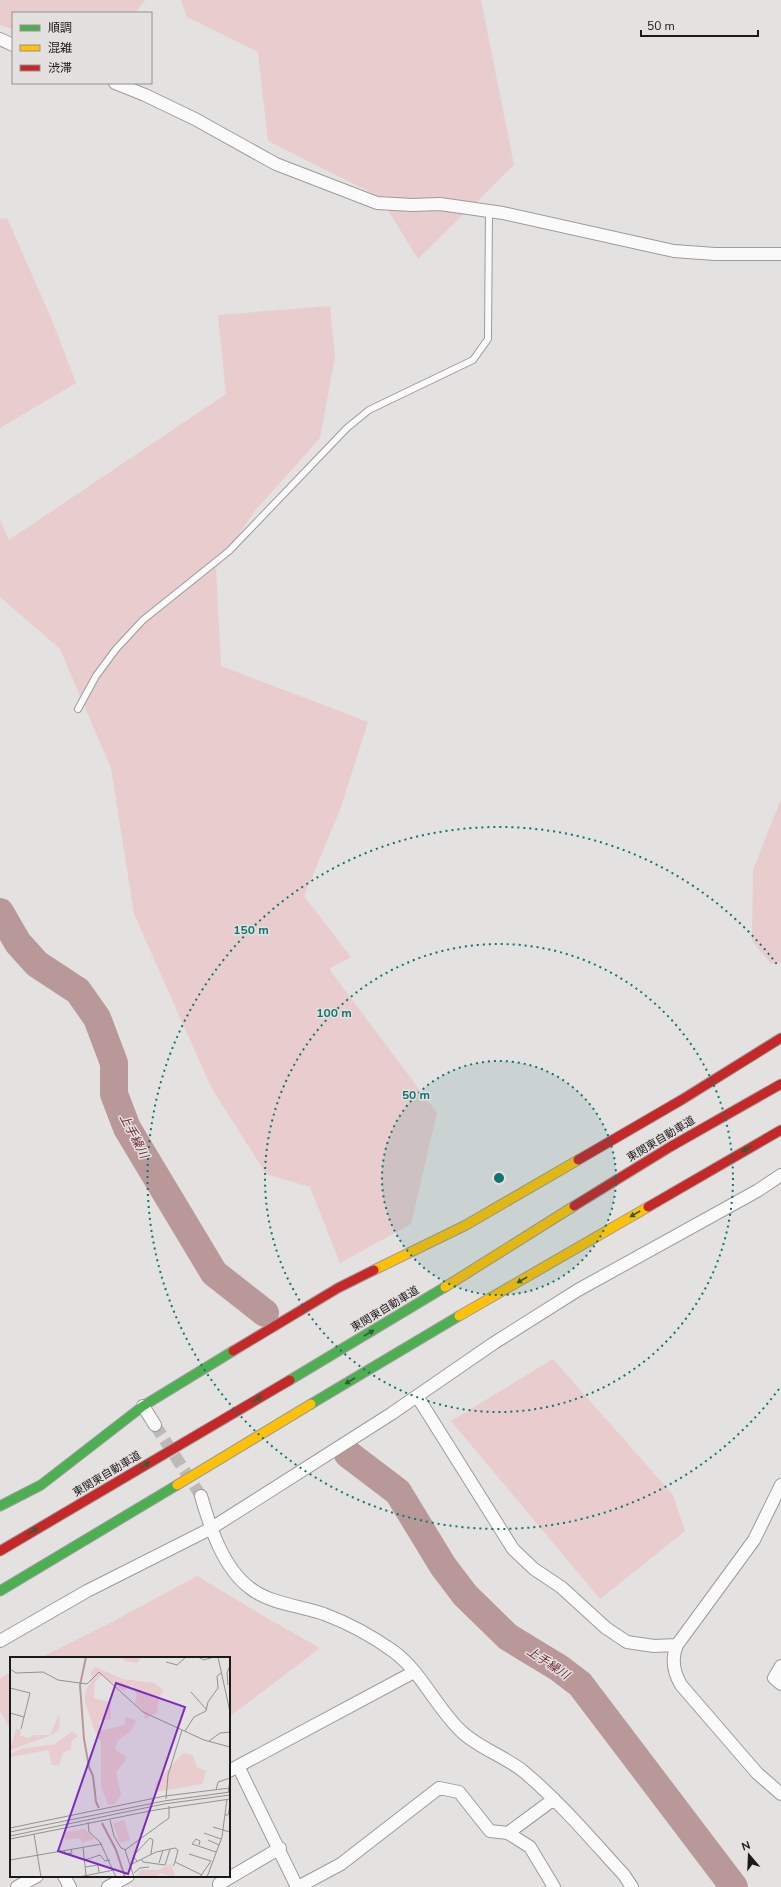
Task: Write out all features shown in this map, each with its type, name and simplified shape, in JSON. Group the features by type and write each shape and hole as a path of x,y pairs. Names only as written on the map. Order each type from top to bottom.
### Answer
{"main road":[{"path":"0,1506 41,1485 143,1406 338,1288 466,1225 683,1099 781,1038"},
{"name":"東関東自動車道","path":"0,1551 406,1311 670,1147 781,1084"},
{"path":"0,1592 417,1340 781,1130"}],"street":[{"path":"0,39 12,44"},
{"path":"117,84 145,95 195,119 276,164 377,203 412,205 440,204 489,211 674,251 715,254 781,254"},
{"path":"0,1641 87,1591 210,1529 418,1396 494,1343 578,1290 757,1191 781,1175"},
{"path":"418,1396 513,1549 534,1569 561,1587 606,1628 627,1642 654,1646 677,1645"},
{"path":"143,1406 155,1425"},
{"path":"779,1787 757,1773 681,1685 674,1673 675,1650 677,1645 754,1540 781,1485"},
{"path":"201,1496 210,1529 228,1562 249,1588 259,1595 324,1614 365,1633 394,1651 414,1672 462,1732 521,1770 554,1799 624,1875 632,1887"},
{"path":"781,1666 774,1678 781,1684"},
{"path":"414,1672 234,1768 280,1848 297,1887 341,1864 439,1788 459,1792 490,1831 508,1833 530,1848 554,1887"},
{"path":"508,1833 554,1799"},
{"path":"219,1884 280,1848"},
{"path":"17,1887 35,1877"},
{"path":"65,1877 70,1887"},
{"path":"108,1887 126,1877"}],"lane":[{"path":"78,709 96,676 116,649 143,620 229,551 347,428 369,410 473,360 488,339 489,211"}],"shaded area":[{"path":"0,0 145,0 136,12 12,12 12,29 0,25"},
{"path":"181,0 481,0 514,165 418,259 380,197 268,141 258,52 187,17"},
{"path":"7,218 51,318 76,383 0,428 0,219"},
{"path":"330,306 335,357 320,438 254,512 216,568 221,666 368,722 340,810 304,896 351,957 329,969 437,1113 411,1224 340,1263 310,1187 266,1174 211,1087 134,914 111,768 60,649 0,597 0,520 9,540 226,394 218,315"},
{"path":"781,799 781,962 771,964 752,941 753,870"},
{"path":"553,1359 673,1495 685,1531 600,1599 451,1421"},
{"path":"197,1576 320,1648 230,1716 230,1657 42,1657 112,1622"},
{"path":"10,1673 10,1728 0,1711 0,1678"}],"waterway":[{"name":"上手繰川","path":"0,912 18,943 37,964 78,991 97,1018 114,1063 114,1094 127,1128 214,1273 265,1313"},
{"name":"上手繰川","path":"348,1454 398,1492 443,1566 465,1595 508,1637 559,1668 580,1684 734,1887"}],"tunnel":[{"path":"155,1425 201,1496"}],"traffic: fast":[{"path":"290,1380 445,1287"},
{"path":"311,1404 459,1316"},
{"path":"0,1506 41,1485 143,1406 233,1351"},
{"path":"0,1591 177,1485"}],"traffic: slow":[{"path":"374,1270 466,1225 578,1160"},
{"path":"445,1287 574,1206"},
{"path":"459,1316 648,1207"},
{"path":"177,1485 311,1404"}],"traffic: jam":[{"path":"578,1160 683,1099 781,1038"},
{"path":"574,1206 670,1147 781,1084"},
{"path":"648,1207 781,1130"},
{"path":"233,1351 338,1288 374,1270"},
{"path":"0,1551 290,1380"}]}
